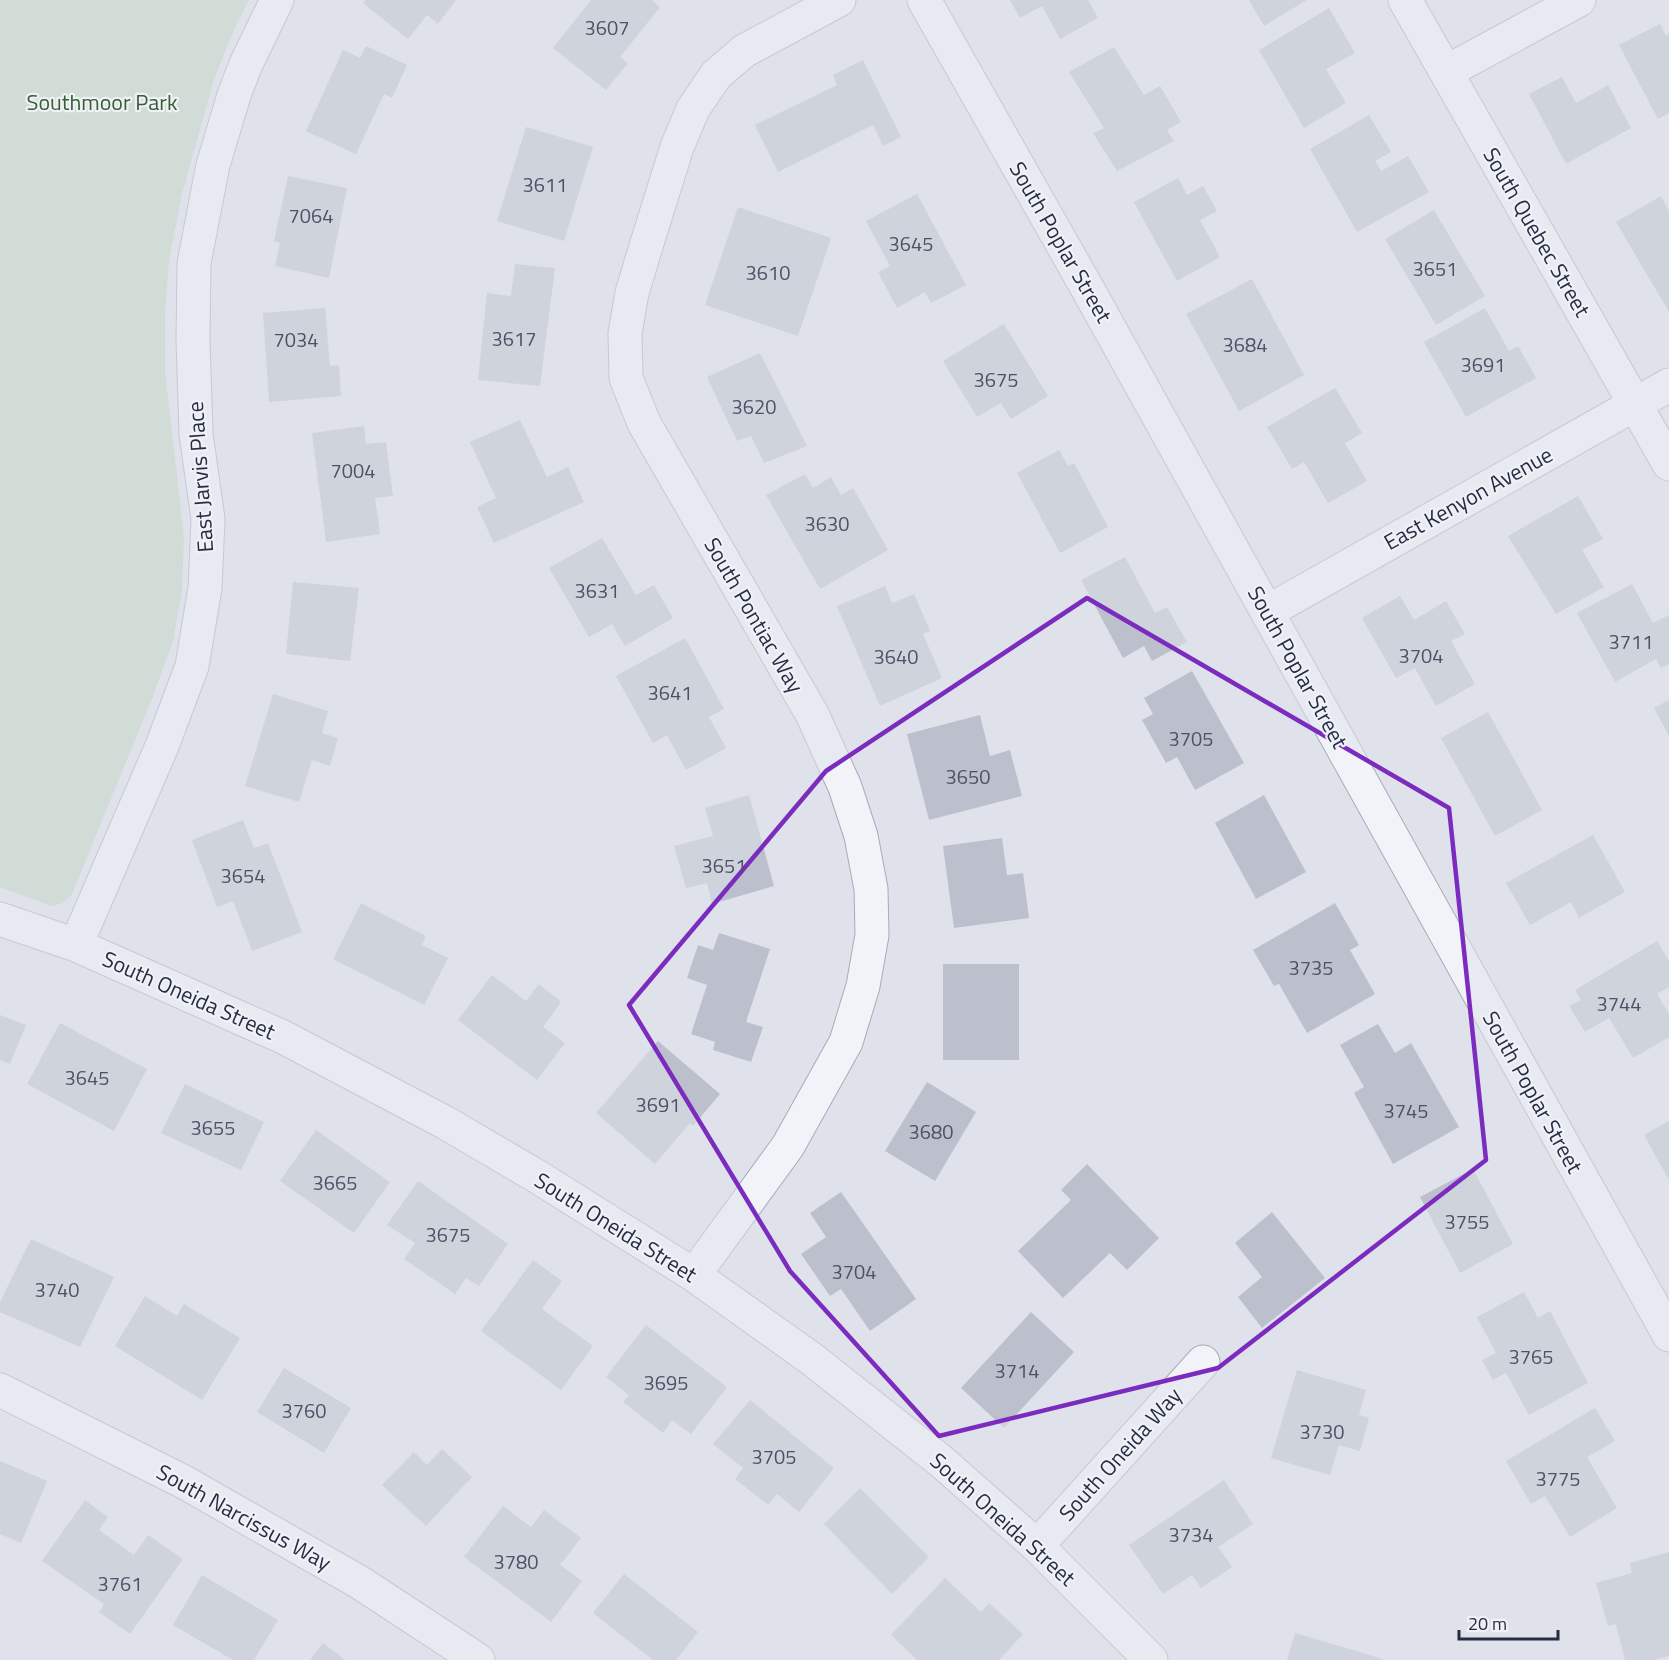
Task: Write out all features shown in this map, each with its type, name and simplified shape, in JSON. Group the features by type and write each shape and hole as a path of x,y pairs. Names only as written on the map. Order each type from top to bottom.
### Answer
{"street":[{"name":"East Jarvis Place","path":"76,945 162,746 192,666 205,588 208,519 196,434 193,340 195,263 213,165 234,95 246,64 277,0"},
{"name":"South Pontiac Way","path":"694,1275 788,1146 846,1042 863,986 872,934 871,889 861,836 845,787 812,714 644,423 626,378 625,333 632,293 646,243 677,147 693,109 716,75 744,51 839,0"},
{"name":"South Poplar Street","path":"924,0 1268,612 1669,1335"},
{"name":"South Quebec Street","path":"1406,0 1669,464"},
{"path":"1446,72 1580,0"},
{"name":"East Kenyon Avenue","path":"1268,612 1669,385"},
{"name":"South Oneida Street","path":"0,919 76,945 283,1037 446,1123 538,1177 694,1275 813,1360 942,1462 1036,1546 1151,1660"},
{"name":"South Oneida Way","path":"1036,1546 1203,1362"},
{"name":"South Narcissus Way","path":"0,1390 184,1482 359,1582 478,1660"}],"highlighted area":[{"path":"1087,598 1449,808 1486,1160 1218,1368 939,1436 790,1271 629,1005 826,771"}],"green space":[{"name":"Southmoor Park","path":"0,0 249,0 214,79 182,194 169,260 165,312 165,372 184,537 182,591 173,641 151,701 72,894 63,903 51,906 0,887"}],"building":[{"path":"366,0 456,0 438,24 427,15 408,39 363,3"},
{"path":"591,0 652,0 660,7 620,57 628,63 606,90 553,48"},
{"path":"1010,0 1088,0 1098,18 1060,39 1042,6 1020,18"},
{"path":"1249,0 1307,0 1264,26"},
{"path":"1329,8 1355,53 1326,69 1346,103 1304,128 1259,50"},
{"path":"1660,24 1666,36 1669,34 1669,113 1658,119 1619,45"},
{"path":"366,46 407,65 392,98 384,94 356,154 306,131 343,50 360,58"},
{"path":"1114,47 1144,95 1160,86 1181,122 1167,130 1174,141 1117,171 1093,133 1104,128 1069,72"},
{"path":"863,60 901,137 883,146 873,125 778,172 755,125 837,85 833,75"},
{"path":"1562,77 1576,103 1608,85 1631,128 1566,164 1529,94"},
{"path":"1369,115 1391,152 1375,161 1381,171 1408,156 1429,192 1357,232 1310,149"},
{"path":"526,127 593,147 564,241 497,221"},
{"path":"288,176 347,188 329,278 275,266 280,243 274,241"},
{"path":"1178,178 1187,195 1203,186 1217,211 1200,220 1220,257 1177,281 1134,202"},
{"path":"917,194 966,285 931,303 925,292 897,308 878,272 890,266 866,221"},
{"path":"1661,196 1669,211 1669,312 1616,222"},
{"path":"738,207 831,238 798,336 705,305"},
{"path":"1434,210 1485,296 1436,325 1385,239"},
{"path":"515,264 555,268 540,386 478,380 487,293 511,296"},
{"path":"1252,279 1304,375 1239,411 1186,314"},
{"path":"325,308 330,366 339,365 341,396 269,402 263,313"},
{"path":"1485,308 1509,351 1518,346 1536,378 1466,417 1424,342"},
{"path":"1004,324 1048,396 1011,419 1001,403 977,417 943,361"},
{"path":"760,353 807,446 764,463 751,436 737,441 707,377"},
{"path":"1335,388 1362,433 1345,443 1367,481 1328,503 1304,462 1292,469 1267,427"},
{"path":"520,420 547,477 568,467 584,502 494,543 477,507 496,498 470,442"},
{"path":"364,426 366,444 386,442 393,496 375,498 380,534 326,542 312,433"},
{"path":"1059,450 1068,466 1074,463 1108,527 1060,553 1017,473"},
{"path":"805,474 813,488 831,477 841,495 853,488 888,550 820,589 766,495"},
{"path":"1578,496 1603,539 1582,550 1604,587 1556,614 1508,536"},
{"path":"602,538 636,595 654,585 673,618 625,646 612,624 589,637 549,568"},
{"path":"1125,557 1155,613 1167,607 1187,642 1152,661 1144,646 1123,658 1081,580"},
{"path":"293,582 359,588 350,661 286,654"},
{"path":"1632,584 1653,623 1669,615 1669,664 1661,668 1656,659 1615,682 1577,613"},
{"path":"885,586 892,603 914,594 930,631 923,634 942,678 880,706 837,606"},
{"path":"1400,596 1414,620 1446,601 1465,634 1451,641 1475,684 1436,706 1415,668 1396,678 1362,618"},
{"path":"685,638 724,709 709,717 726,748 686,770 667,735 653,743 616,676"},
{"path":"1192,671 1244,763 1195,790 1177,757 1166,763 1142,720 1153,714 1144,698"},
{"path":"273,694 328,711 322,733 338,738 330,766 312,760 299,802 245,786"},
{"path":"1669,700 1669,736 1654,708"},
{"path":"1488,712 1542,810 1495,836 1441,738"},
{"path":"980,715 990,756 1010,750 1022,796 929,820 907,734"},
{"path":"749,795 774,886 712,904 707,883 686,888 674,846 713,836 705,808"},
{"path":"1264,795 1306,872 1256,899 1215,823"},
{"path":"243,820 254,848 268,843 302,932 252,951 233,901 217,907 192,840"},
{"path":"1593,835 1625,892 1579,918 1571,902 1530,925 1506,883"},
{"path":"1002,838 1007,875 1023,873 1029,918 954,928 943,846"},
{"path":"361,903 426,936 422,945 448,958 424,1005 333,959"},
{"path":"1335,903 1359,945 1350,950 1375,994 1307,1033 1279,984 1274,986 1253,950"},
{"path":"719,933 770,949 746,1022 763,1027 751,1062 713,1050 715,1042 691,1034 707,985 687,978 698,945 713,950"},
{"path":"1657,941 1669,961 1669,987 1657,994 1669,1014 1669,1037 1633,1058 1609,1018 1585,1032 1569,1006 1581,1000 1575,990"},
{"path":"943,964 1019,964 1019,1060 943,1060"},
{"path":"492,975 526,1001 539,984 561,1002 543,1027 565,1043 537,1080 458,1020"},
{"path":"0,1015 26,1025 10,1064 0,1060"},
{"path":"60,1023 147,1069 114,1131 27,1084"},
{"path":"1378,1024 1395,1053 1411,1043 1459,1127 1393,1164 1354,1093 1364,1087 1340,1045"},
{"path":"658,1041 720,1094 693,1126 690,1123 655,1164 596,1113"},
{"path":"927,1082 976,1112 935,1181 885,1151"},
{"path":"185,1084 264,1122 241,1170 161,1133"},
{"path":"1669,1121 1669,1180 1644,1135"},
{"path":"316,1130 390,1182 354,1233 280,1181"},
{"path":"1087,1164 1159,1238 1127,1270 1110,1253 1063,1298 1018,1251 1071,1200 1061,1190"},
{"path":"1473,1169 1513,1244 1460,1273 1420,1197"},
{"path":"418,1181 508,1244 479,1286 466,1278 455,1294 404,1259 415,1243 387,1225"},
{"path":"841,1192 916,1299 870,1331 841,1289 830,1296 801,1254 826,1237 810,1213"},
{"path":"1272,1212 1325,1278 1262,1328 1238,1297 1262,1277 1235,1243"},
{"path":"31,1239 114,1277 80,1347 0,1312 0,1302"},
{"path":"533,1260 562,1281 542,1309 593,1346 561,1390 481,1331"},
{"path":"1524,1292 1538,1318 1550,1311 1588,1383 1529,1415 1506,1373 1493,1380 1482,1360 1496,1353 1477,1317"},
{"path":"145,1296 177,1316 184,1304 240,1338 202,1400 115,1346"},
{"path":"1031,1312 1074,1352 1004,1428 961,1388"},
{"path":"646,1325 727,1387 691,1434 672,1420 663,1433 623,1402 629,1395 606,1377"},
{"path":"284,1368 351,1408 324,1453 257,1412"},
{"path":"1297,1370 1366,1390 1359,1415 1369,1418 1360,1451 1339,1445 1330,1475 1271,1458"},
{"path":"750,1400 834,1468 799,1512 777,1494 768,1505 735,1479 743,1468 713,1444"},
{"path":"1595,1408 1615,1441 1587,1457 1617,1508 1570,1537 1545,1496 1531,1504 1506,1461"},
{"path":"442,1449 472,1477 426,1526 382,1485 414,1452 427,1465"},
{"path":"0,1461 47,1481 21,1543 0,1534"},
{"path":"1224,1480 1253,1524 1218,1547 1232,1567 1201,1588 1192,1575 1163,1594 1129,1545"},
{"path":"860,1488 929,1557 892,1594 824,1524"},
{"path":"85,1500 108,1517 99,1530 134,1555 148,1535 183,1559 130,1634 99,1612 104,1604 42,1561"},
{"path":"503,1506 531,1527 544,1510 581,1538 560,1565 582,1581 551,1622 464,1557"},
{"path":"1669,1552 1669,1656 1654,1660 1625,1660 1616,1624 1608,1626 1596,1583 1632,1573 1630,1563"},
{"path":"624,1574 698,1632 676,1660 653,1660 593,1613"},
{"path":"202,1575 278,1620 254,1660 233,1660 173,1625"},
{"path":"945,1578 981,1612 989,1603 1023,1634 999,1660 917,1660 891,1635"},
{"path":"1295,1633 1383,1659 1383,1660 1287,1660"},
{"path":"323,1643 345,1660 310,1660"}]}
